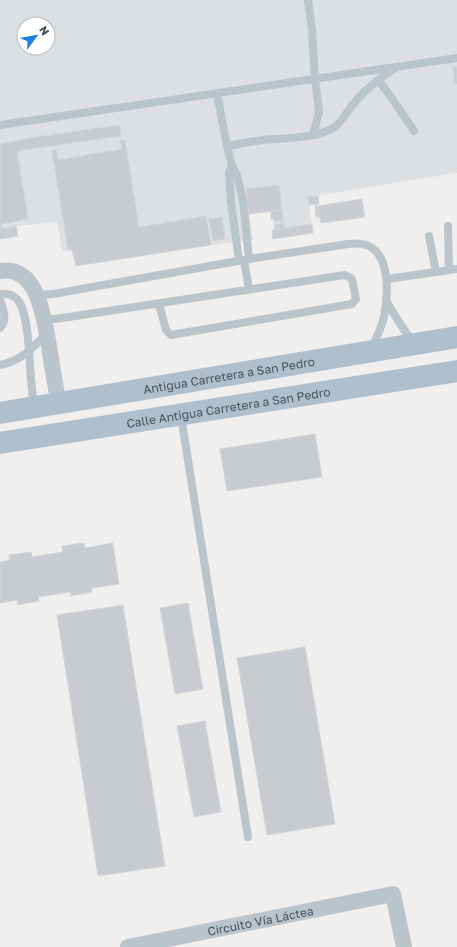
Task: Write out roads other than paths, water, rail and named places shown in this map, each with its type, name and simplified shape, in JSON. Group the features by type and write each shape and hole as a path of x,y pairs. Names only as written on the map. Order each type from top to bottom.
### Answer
{"main road":[{"name":"Antigua Carretera a San Pedro","path":"0,413 457,337"},
{"path":"181,415 189,400 194,396 269,380 295,364"},
{"name":"Calle Antigua Carretera a San Pedro","path":"0,443 457,371"},
{"path":"0,431 25,423 32,417 34,407"}],"street":[{"path":"0,270 14,271 21,274 37,294 46,327 58,404"},
{"name":"Circuito Vía Láctea","path":"128,947 393,894 404,947"}],"lane":[{"path":"308,0 319,112 314,135"},
{"path":"0,125 457,58"},
{"path":"227,146 324,133 340,123 354,102 364,92 397,66"},
{"path":"378,80 414,131"},
{"path":"217,93 227,146 232,166 237,175 243,201 244,260"},
{"path":"232,166 229,172 231,202 249,290"},
{"path":"387,279 453,270 448,226"},
{"path":"429,236 436,272"},
{"path":"37,294 53,294 244,260 358,243 368,246 380,256 387,279 384,317 370,352"},
{"path":"0,365 17,360 29,352 46,327 62,318 345,275 352,279 356,299 352,304 171,335 166,330 160,304"},
{"path":"0,294 7,293 13,295 18,300 23,310 29,352 34,407"},
{"path":"386,299 397,320 415,344"},
{"path":"0,300 5,320 0,328"},
{"path":"181,415 248,837"}]}
